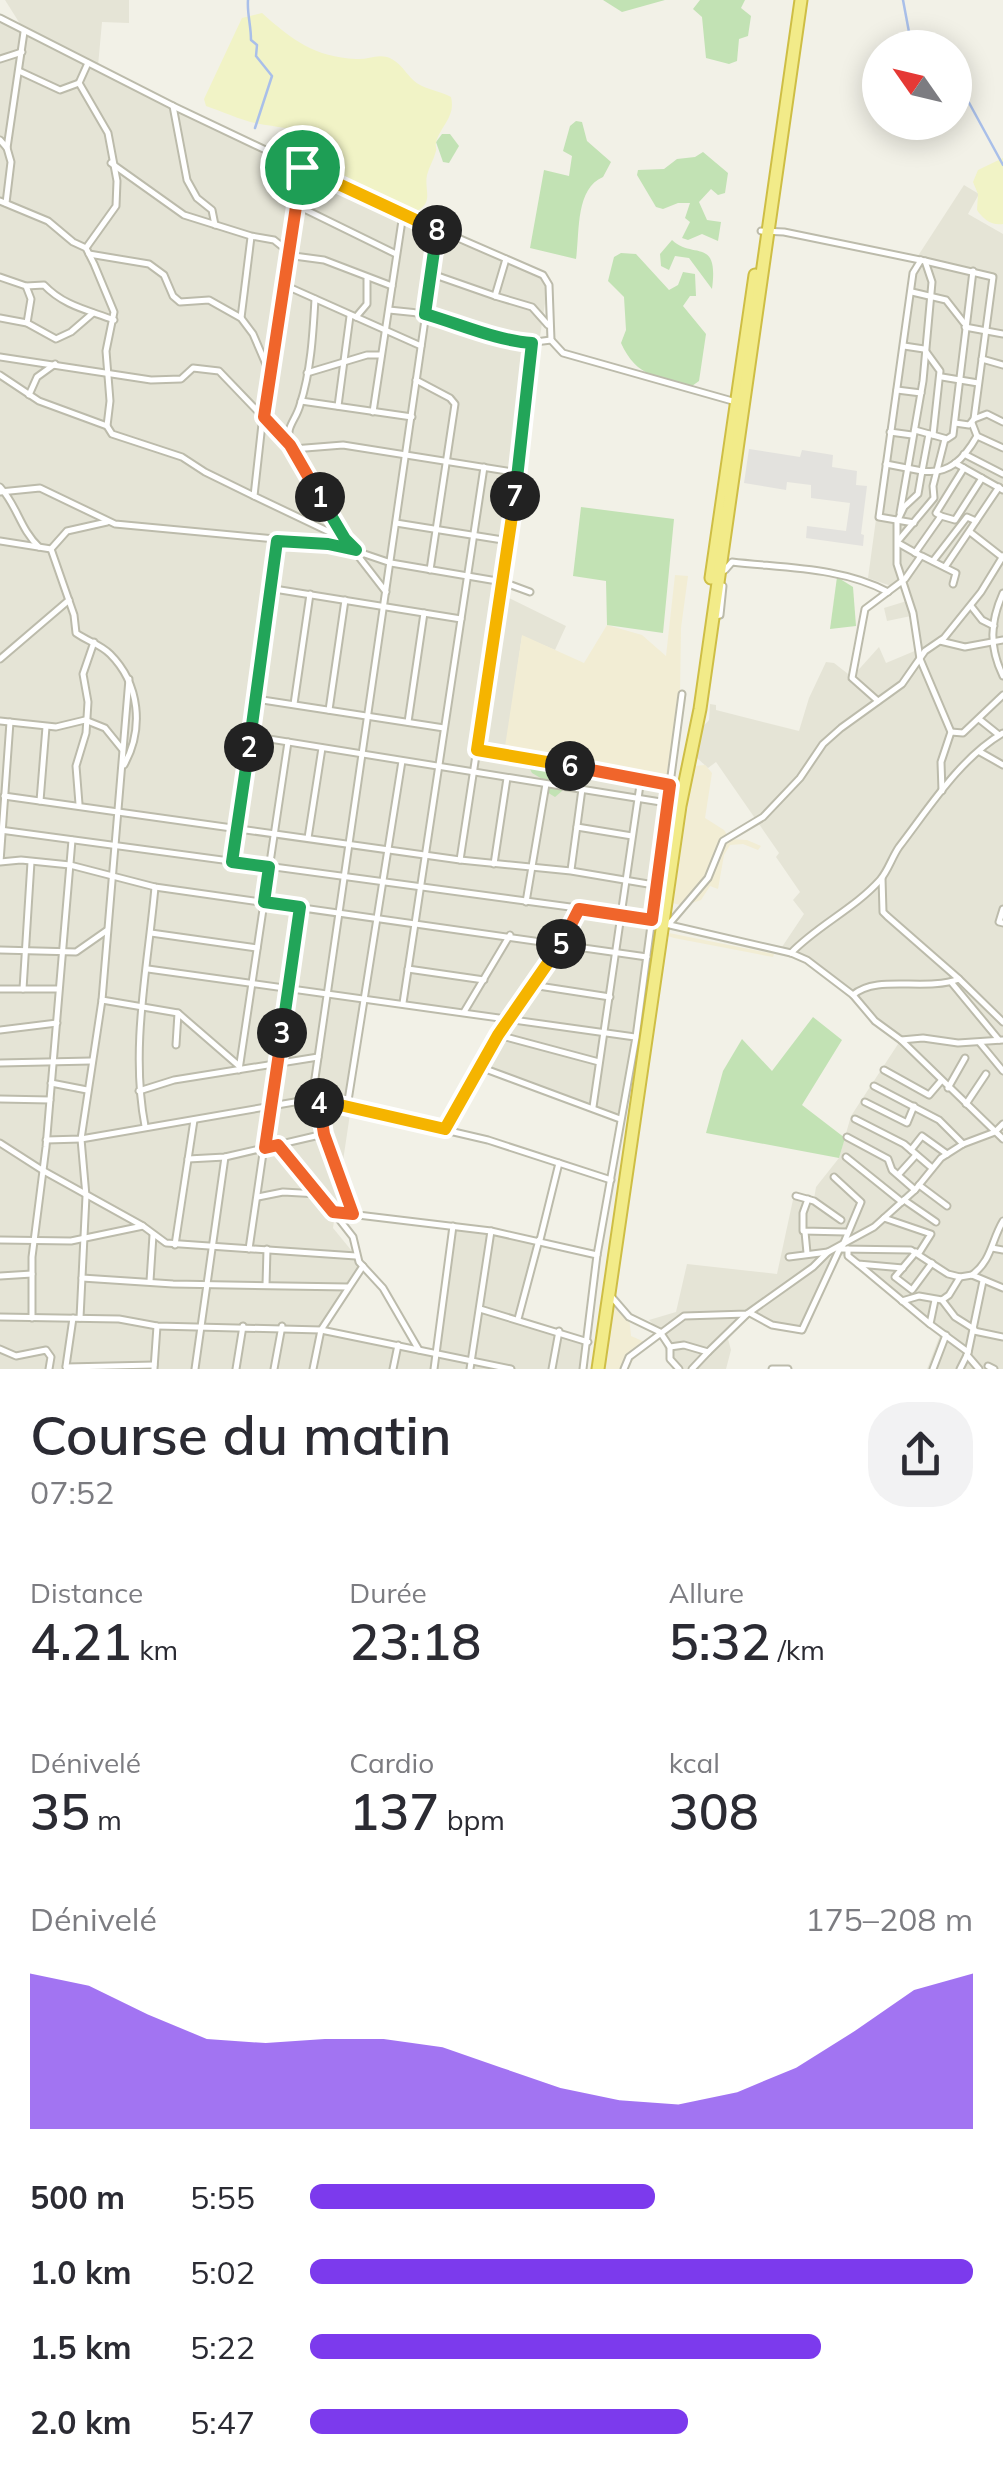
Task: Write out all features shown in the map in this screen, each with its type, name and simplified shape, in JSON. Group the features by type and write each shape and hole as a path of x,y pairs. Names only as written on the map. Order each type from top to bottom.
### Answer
{"highway":[{"path":"598,1369 661,922 662,886 674,804 700,709 798,0"},
{"path":"688,756 736,402 764,231"}],"street":[{"path":"0,18 302,167 536,271 548,280 549,328 557,350 736,402"},
{"path":"7,148 24,32"},
{"path":"0,58 22,52"},
{"path":"20,71 60,90 79,83 88,64"},
{"path":"79,83 102,120 117,181 116,206 88,252"},
{"path":"173,106 187,180 197,198 212,210 215,225"},
{"path":"0,140 11,162 3,202 48,221 88,252 149,264 164,275 168,288 180,302 209,300 241,318 253,334 268,370"},
{"path":"111,163 181,214 274,240 298,257 324,260 392,286"},
{"path":"254,496 268,370 302,167"},
{"path":"294,204 396,254"},
{"path":"373,412 403,214"},
{"path":"353,1214 315,1100 318,1057 438,230"},
{"path":"764,231 993,277 973,421 976,436 955,463 938,473 886,464"},
{"path":"241,318 251,236"},
{"path":"88,252 112,306 114,320 106,350 110,401 107,426"},
{"path":"495,296 506,259"},
{"path":"914,523 878,517 914,273 923,260"},
{"path":"923,260 932,278 932,295 921,393 896,522 901,582 913,612 920,659 951,732 941,762 942,790"},
{"path":"890,432 952,438 973,271"},
{"path":"431,274 532,307 549,328"},
{"path":"0,277 26,286 44,285 60,300 114,320"},
{"path":"338,406 353,317 367,304 367,279"},
{"path":"282,284 421,346"},
{"path":"26,286 31,299 27,323"},
{"path":"911,292 950,303 965,326 1003,334"},
{"path":"292,447 288,429 302,401 316,299"},
{"path":"389,310 425,314 507,342 551,340"},
{"path":"0,318 27,323 56,338 71,332 93,313"},
{"path":"460,860 519,473 532,343"},
{"path":"900,512 918,494 942,376 924,349 904,346"},
{"path":"307,373 366,355 381,355"},
{"path":"0,357 151,380 181,379 193,368 219,371 292,447 345,539 386,592"},
{"path":"982,359 1003,365"},
{"path":"29,395 36,377 55,364"},
{"path":"0,374 29,395 107,426 112,434 182,457 205,472 345,539"},
{"path":"942,376 978,383"},
{"path":"416,380 455,404 430,570"},
{"path":"898,390 921,393"},
{"path":"302,401 412,417"},
{"path":"954,423 973,421 987,414 1003,422"},
{"path":"976,436 1003,448"},
{"path":"898,542 934,497 945,438"},
{"path":"292,447 343,445 519,473"},
{"path":"964,454 1003,474"},
{"path":"945,566 1001,488 955,463"},
{"path":"403,1003 484,467"},
{"path":"878,702 852,678 862,613 901,582 964,468"},
{"path":"955,520 982,478"},
{"path":"41,548 24,531 2,491 40,488 108,522"},
{"path":"927,507 964,520"},
{"path":"933,561 964,520 969,516 977,522"},
{"path":"0,541 51,548 67,531 108,522 198,529 328,544 390,563 503,582 530,592"},
{"path":"396,523 508,541"},
{"path":"583,1369 597,1254 636,1037 646,956 661,922 708,878 724,841 763,817 800,778 823,744 902,684 929,648 940,641 970,605 1000,567 1003,556 970,532"},
{"path":"232,862 277,541"},
{"path":"898,542 958,574 952,584"},
{"path":"51,548 76,633 113,657 129,679 136,702 135,738 121,770"},
{"path":"713,617 720,615 725,568 732,562 857,578 888,592"},
{"path":"992,576 1000,581"},
{"path":"268,588 460,619"},
{"path":"294,704 310,594"},
{"path":"1003,594 992,644 1003,676"},
{"path":"0,659 68,600"},
{"path":"329,710 345,600"},
{"path":"970,605 982,620 994,626"},
{"path":"408,722 424,613"},
{"path":"940,641 955,646 1003,640"},
{"path":"78,804 76,766 86,733 88,702 83,674 94,642"},
{"path":"129,679 102,1000 81,1138 86,1196 82,1278 66,1368 154,1367 156,1326"},
{"path":"251,736 674,804 670,785 682,694"},
{"path":"951,732 962,734 1003,696"},
{"path":"256,698 444,728"},
{"path":"791,953 882,878 897,849 942,790 1001,734 980,719"},
{"path":"0,721 46,727 85,720 105,728 122,748"},
{"path":"10,722 0,862 70,865 155,887 646,956"},
{"path":"40,801 46,727"},
{"path":"239,1068 288,742"},
{"path":"308,838 322,748"},
{"path":"477,750 670,785"},
{"path":"980,752 999,759 1003,765"},
{"path":"347,1107 402,761"},
{"path":"494,864 508,778"},
{"path":"593,1107 640,778"},
{"path":"526,902 546,784"},
{"path":"571,871 582,789"},
{"path":"4,796 662,886"},
{"path":"577,827 632,836"},
{"path":"0,830 622,914 791,953 853,994 875,1021 901,1040 1003,1139"},
{"path":"32,1318 34,1242 72,840"},
{"path":"24,989 31,862"},
{"path":"882,878 886,916 1003,1022"},
{"path":"145,1126 138,1091 138,1050 155,887"},
{"path":"249,1249 300,907"},
{"path":"445,1129 498,1035 562,943 579,909"},
{"path":"1003,909 999,922 1003,923"},
{"path":"0,950 76,952 106,931"},
{"path":"150,934 257,948"},
{"path":"464,1012 510,935"},
{"path":"408,968 484,980"},
{"path":"148,969 636,1037"},
{"path":"853,994 874,982 894,986 958,979"},
{"path":"950,982 1001,1040"},
{"path":"532,984 610,997"},
{"path":"0,989 58,990"},
{"path":"102,1000 178,1012 239,1068"},
{"path":"176,1045 178,1012"},
{"path":"0,1030 56,1023"},
{"path":"498,1035 599,1062"},
{"path":"901,1040 1001,1040"},
{"path":"980,1043 1003,1071"},
{"path":"138,1091 174,1080 318,1057"},
{"path":"948,1088 965,1058"},
{"path":"0,1063 91,1061"},
{"path":"480,1067 620,1119"},
{"path":"884,1070 929,1095 941,1081"},
{"path":"966,1104 986,1074"},
{"path":"51,1083 88,1090"},
{"path":"874,1086 939,1120 962,1144"},
{"path":"0,1099 50,1100"},
{"path":"46,1140 81,1138 270,1104 315,1100 445,1129 611,1180"},
{"path":"865,1102 907,1122 914,1106"},
{"path":"175,1245 194,1119"},
{"path":"855,1119 914,1152 932,1168"},
{"path":"788,1257 843,1248 903,1201 947,1154 995,1132 1003,1124"},
{"path":"188,1159 225,1158 324,1134"},
{"path":"898,1175 922,1136 947,1154"},
{"path":"847,1137 886,1158 898,1175 947,1206"},
{"path":"0,1143 143,1226 153,1236 175,1245 356,1256"},
{"path":"278,1145 353,1237 356,1256 403,1317 419,1350"},
{"path":"846,1157 936,1222"},
{"path":"195,1369 225,1158"},
{"path":"518,1319 558,1163"},
{"path":"624,1369 629,1357 684,1316 748,1313 772,1325 802,1330 862,1202 834,1178"},
{"path":"257,1197 282,1192 318,1194"},
{"path":"796,1196 841,1220"},
{"path":"807,1254 802,1217 808,1200"},
{"path":"333,1212 491,1231 597,1254"},
{"path":"884,1218 931,1234 895,1277 919,1296"},
{"path":"843,1248 918,1253 948,1274 960,1277 972,1275 987,1262 992,1240 1003,1222"},
{"path":"0,1240 83,1238 143,1226"},
{"path":"434,1369 453,1226"},
{"path":"470,1369 491,1231"},
{"path":"806,1232 846,1232"},
{"path":"150,1281 153,1236"},
{"path":"843,1248 968,1354 979,1369"},
{"path":"992,1248 1003,1250"},
{"path":"266,1285 268,1249"},
{"path":"694,1366 748,1313 828,1252"},
{"path":"912,1290 932,1263"},
{"path":"858,1264 903,1268"},
{"path":"312,1369 322,1330 363,1266"},
{"path":"0,1276 33,1274"},
{"path":"972,1275 1003,1288"},
{"path":"930,1324 938,1300 949,1295 960,1277"},
{"path":"82,1278 348,1287"},
{"path":"960,1369 974,1330 982,1281"},
{"path":"609,1294 629,1316 660,1332 679,1369"},
{"path":"902,1301 919,1296 938,1300 974,1330 1003,1337"},
{"path":"479,1309 588,1342"},
{"path":"0,1317 322,1330 509,1369"},
{"path":"236,1369 243,1326"},
{"path":"274,1369 282,1326"},
{"path":"552,1369 559,1331"},
{"path":"934,1369 946,1335"},
{"path":"394,1369 398,1345"},
{"path":"670,1347 684,1345 708,1352"},
{"path":"0,1349 16,1356 46,1350 51,1357 49,1369"},
{"path":"694,1366 708,1369"},
{"path":"772,1369 788,1369"}],"shaded area":[{"path":"5,0 129,0 129,23 102,22 98,66 438,236 549,277 501,594 566,626 555,650 522,636 505,753 669,778 622,1116 483,1067 512,1020 367,1000 333,1228 365,1267 324,1327 436,1352 454,1228 538,1241 517,1320 588,1341 584,1369 0,1369 0,16 22,27"},
{"path":"603,0 665,0 622,12"},
{"path":"700,0 745,0 741,8 751,16 748,36 739,39 737,61 729,64 706,58 702,17 693,9"},
{"path":"582,122 587,141 611,162 583,201 576,259 530,248 544,170 569,176 572,156 563,151 570,126"},
{"path":"442,134 450,134 459,146 449,163 443,162 436,142"},
{"path":"703,152 728,173 725,193 718,195 711,189 699,202 707,220 721,222 718,241 702,234 688,240 682,238 690,222 685,218 690,203 656,207 637,175 638,170 664,169 677,159"},
{"path":"964,185 979,194 968,214 1003,234 1003,1369 927,1369 940,1335 842,1255 837,1258 803,1335 749,1317 728,1339 731,1350 726,1369 673,1369 656,1327 649,1320 676,1312 687,1264 777,1274 794,1195 814,1199 816,1187 839,1158 851,1116 900,1041 875,1020 855,995 807,960 780,950 804,914 793,900 800,892 776,857 779,853 716,762 708,768 695,756 699,731 709,720 710,704 716,705 716,710 799,731 826,662 834,663 852,677 879,647 886,663 917,650 911,616 887,621 884,608 910,600 901,584 894,587 868,578 880,490 884,489 914,262"},
{"path":"672,240 708,255 712,262 712,289 689,258 675,256 669,270 661,266 660,254"},
{"path":"621,253 636,254 669,290 678,285 683,272 695,274 696,296 690,296 683,306 706,334 699,381 692,386 642,370 627,355 621,343 626,330 624,297 608,281 614,257"},
{"path":"749,449 800,457 802,450 833,455 832,467 857,471 856,485 867,486 863,546 806,538 807,526 846,531 850,503 811,498 811,485 787,482 786,490 744,483"},
{"path":"581,507 674,519 663,633 607,625 606,581 573,576"},
{"path":"675,575 688,576 681,628 680,695 669,778 504,753 522,635 584,663 607,625 642,635 666,656"},
{"path":"837,577 853,587 856,626 830,629"},
{"path":"530,756 556,760 558,768 549,776 563,783 562,791 555,797 542,789 544,780 532,773 527,763"},
{"path":"705,765 712,773 705,818 724,830 730,839 761,846 758,850 743,844 730,845 724,855 718,889 710,886 701,900 683,906 673,903 694,766"},
{"path":"669,933 774,954 773,957 674,938"},
{"path":"813,1017 842,1040 802,1105 845,1138 839,1158 706,1133 723,1071 742,1039 772,1071"},
{"path":"612,1308 624,1310 629,1317 631,1336 647,1343 626,1369 603,1369"}],"sand":[{"path":"262,13 316,51 341,58 387,57 417,83 451,97 451,110 427,175 427,200 422,207 417,211 342,175 328,149 310,136 246,121 206,106 204,99 242,18"},
{"path":"1003,158 1003,224 999,224 988,221 977,210 978,194 973,182 978,170"}],"waterway":[{"path":"248,0 256,56 272,76 255,128"},
{"path":"903,0 909,30"},
{"path":"972,108 1003,165"}],"route":[{"path":"302,167 438,230 425,314 507,342 532,343 519,473 477,750 670,785 652,920 579,909 562,943 498,1035 445,1129 318,1100 324,1134 353,1214 333,1212 278,1145 265,1148 300,907 264,902 269,867 232,862 277,541 356,550 345,539 290,445 264,417 268,370 302,167"}]}
